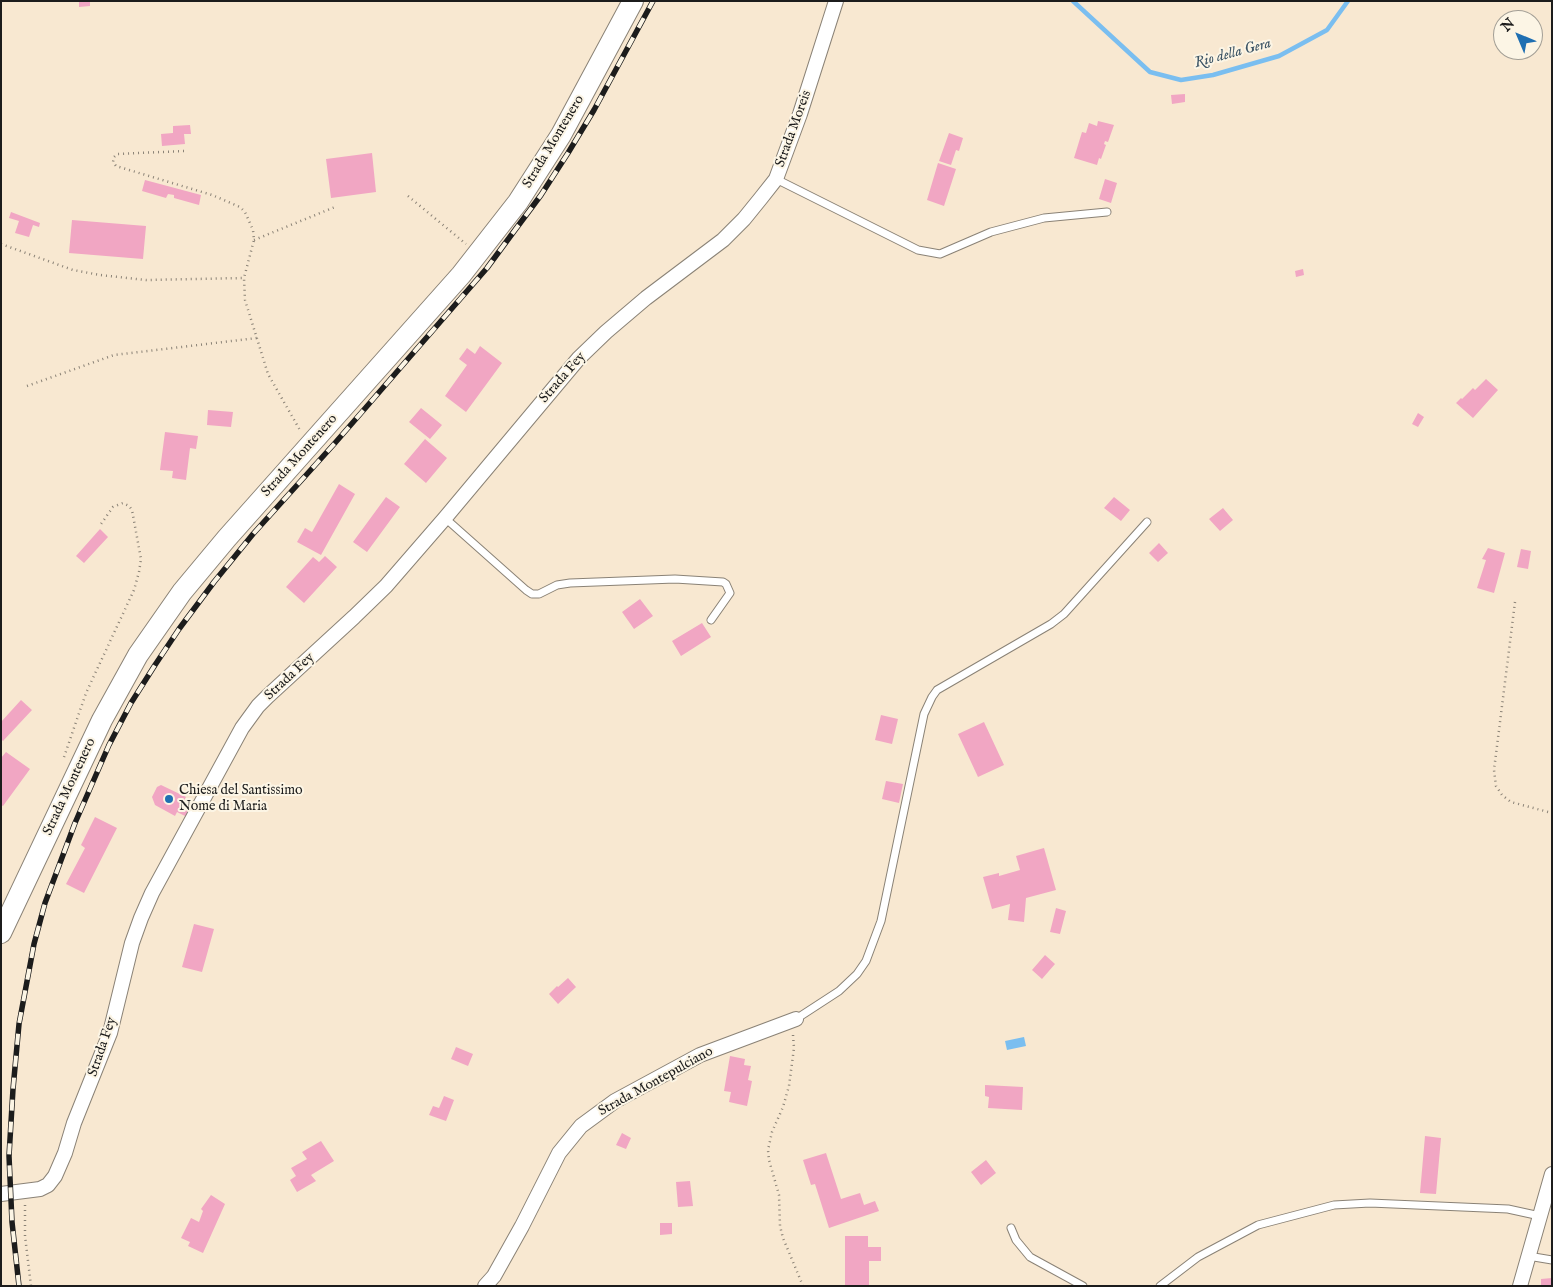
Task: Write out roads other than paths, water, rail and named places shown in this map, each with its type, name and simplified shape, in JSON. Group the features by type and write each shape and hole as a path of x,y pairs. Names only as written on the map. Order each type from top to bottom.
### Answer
{"main road":[{"name":"Strada Montenero","path":"1,933 102,720 138,655 182,592 214,553 462,275 518,202 561,135 633,1"}],"street":[{"name":"Strada Moreis","path":"723,240 744,219 776,179 800,114 836,1"},
{"name":"Strada Fey","path":"1,1194 40,1189 48,1185 55,1176 110,1033 132,943 141,918 152,893 242,728 258,706 386,586 579,358 646,298 723,240"},
{"name":"Strada Montepulciano","path":"485,1286 494,1276 522,1226 559,1153 581,1126 615,1101 700,1055 794,1020"},
{"path":"1520,1286 1552,1174"}],"lane":[{"path":"776,179 918,250 940,254 991,232 1044,218 1107,212"},
{"path":"445,518 532,594 539,594 557,585 570,583 675,580 723,582 730,593 710,620"},
{"path":"794,1020 840,990 857,974 866,961 881,921 924,714 932,697 937,690 1051,624 1064,614 1148,522"},
{"path":"1160,1286 1198,1257 1258,1225 1334,1205 1370,1203 1508,1209 1540,1216"},
{"path":"1011,1228 1016,1240 1030,1257 1083,1286"},
{"path":"1528,1256 1552,1260"}],"water":[{"path":"1024,1037 1026,1046 1007,1050 1005,1041"}],"waterway":[{"name":"Rio della Gera","path":"1073,1 1150,72 1181,80 1213,75 1279,56 1327,30 1348,1"}],"railway":[{"path":"19,1286 12,1222 9,1156 19,1024 34,944 45,903 75,823 109,745 131,703 155,665 214,582 253,534 487,268 541,195 594,110 653,1"}],"place":[{"name":"Chiesa del Santissimo Nome di Maria","path":"169,799"}]}
